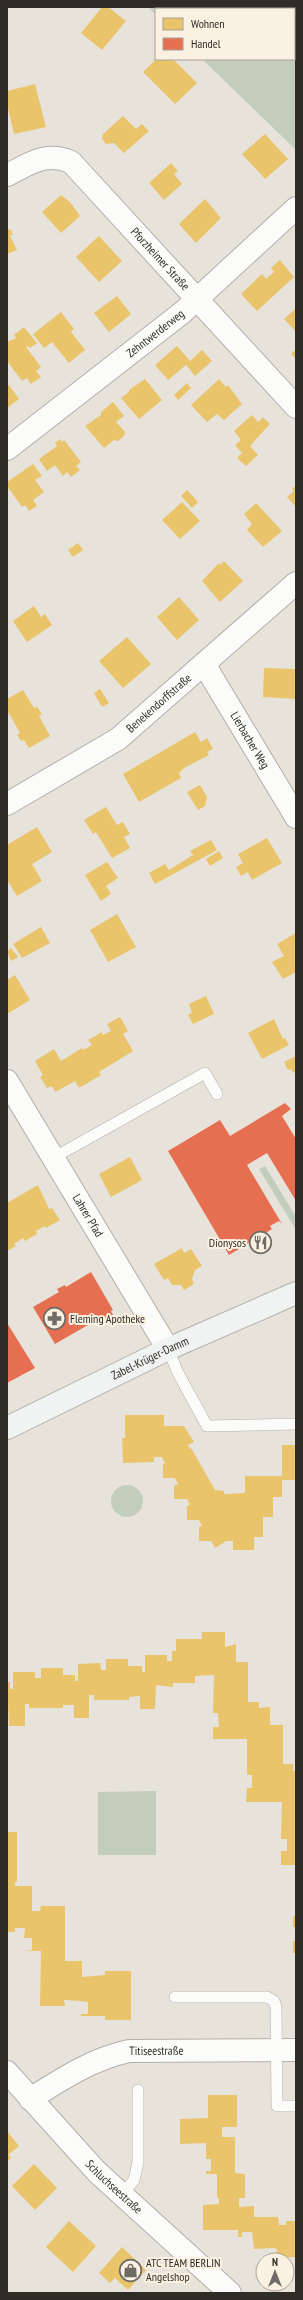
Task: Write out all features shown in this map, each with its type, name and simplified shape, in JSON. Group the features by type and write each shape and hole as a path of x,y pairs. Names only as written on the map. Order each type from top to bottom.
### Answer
{"street":[{"name":"Pforzheimer Straße","path":"7,175 46,157 58,156 71,162 296,407"},
{"name":"Zehntwerderweg","path":"7,449 198,299 296,208"},
{"name":"Benekendorffstraße","path":"7,804 118,739 296,583"},
{"name":"Lierbacher Weg","path":"204,664 296,817"},
{"name":"Lahrer Pfad","path":"7,1081 168,1349"},
{"name":"Zabel-Krüger-Damm","path":"7,1428 168,1349 296,1293"},
{"name":"Titiseestraße","path":"30,2099 84,2065 112,2054 129,2050 286,2050"},
{"name":"Schluchseestraße","path":"7,2072 62,2136 121,2196 230,2293"}],"lane":[{"path":"53,1158 205,1073 217,1094"},
{"path":"168,1349 178,1373 207,1426 296,1424"},
{"path":"175,1997 267,1997 274,2001 286,2050 277,2106 296,2106"},
{"path":"121,2196 134,2180 138,2162 138,2090"}],"green space":[{"path":"148,7 296,7 296,150 203,60 295,60 295,8 155,8 155,14"},
{"path":"265,1166 296,1217 296,1230 259,1169"},
{"path":"124,1485 130,1485 140,1492 143,1501 142,1507 136,1514 130,1517 124,1517 114,1510 111,1504 111,1498 118,1488"},
{"path":"156,1791 156,1855 98,1855 98,1792"}],"building: Wohnen":[{"path":"102,7 108,7 126,21 102,50 81,33"},
{"path":"155,60 174,60 197,83 175,104 143,72"},
{"path":"35,84 46,127 14,134 7,104 7,91"},
{"path":"123,116 136,129 142,124 149,131 124,153 114,143 106,144 102,139 103,134"},
{"path":"265,134 288,159 265,179 242,154"},
{"path":"171,163 178,171 174,174 182,184 164,200 149,183"},
{"path":"61,195 70,202 80,216 61,233 42,212"},
{"path":"205,199 221,218 196,243 179,224"},
{"path":"10,229 13,234 10,236 17,250 7,254 7,230"},
{"path":"99,236 122,261 99,282 76,257"},
{"path":"280,260 294,277 257,311 241,294 262,274 266,279 274,272 271,268"},
{"path":"117,296 131,314 109,332 94,313"},
{"path":"296,308 296,332 284,319"},
{"path":"61,312 74,329 71,332 85,350 69,363 52,342 44,348 33,334"},
{"path":"24,327 37,343 30,348 28,346 26,347 41,367 36,371 41,377 31,384 27,378 22,381 7,361 7,342 16,338 14,335"},
{"path":"177,346 190,361 202,350 212,361 195,376 186,365 168,380 155,365"},
{"path":"296,349 296,359 291,354"},
{"path":"145,379 162,400 139,419 121,398 129,392 129,390"},
{"path":"219,379 226,387 228,385 242,404 224,420 217,414 207,422 191,405"},
{"path":"187,383 191,388 178,400 174,395"},
{"path":"9,385 19,399 7,408 7,386"},
{"path":"113,402 124,416 116,422 125,432 124,436 118,441 114,440 104,448 85,426 101,415 101,412"},
{"path":"252,415 258,422 263,417 270,424 250,446 258,455 246,466 237,458 242,453 235,445 241,440 234,431"},
{"path":"60,439 62,442 64,440 81,462 76,466 80,470 71,477 67,472 63,476 55,465 47,471 39,459 57,446 55,443"},
{"path":"33,464 42,476 35,480 44,492 33,500 37,506 29,511 25,505 22,507 7,486 7,482"},
{"path":"296,485 296,507 287,497 294,491 292,489"},
{"path":"187,490 198,502 192,508 181,496"},
{"path":"182,502 200,521 180,539 162,520"},
{"path":"256,503 282,531 263,547 247,530 252,524 244,514"},
{"path":"78,543 83,550 73,557 68,550"},
{"path":"224,561 243,581 220,602 202,581 219,563 220,565"},
{"path":"179,597 199,620 177,640 157,617"},
{"path":"34,606 41,617 45,614 52,625 27,642 13,621"},
{"path":"127,637 151,664 123,688 99,661"},
{"path":"264,668 296,669 296,699 263,697"},
{"path":"100,689 109,703 102,707 94,693"},
{"path":"23,690 34,708 37,707 42,714 39,716 50,736 29,748 24,740 21,741 17,735 20,733 7,710 7,699"},
{"path":"195,732 201,742 207,738 213,749 207,752 209,755 184,768 179,773 181,778 139,802 123,774"},
{"path":"200,785 207,797 205,806 198,810 187,792"},
{"path":"106,807 117,825 123,822 130,834 124,837 130,848 112,858 96,832 93,834 84,820"},
{"path":"37,827 52,852 32,864 42,881 17,896 7,880 7,845"},
{"path":"267,838 282,863 252,880 248,872 241,876 236,867 243,863 238,854"},
{"path":"211,840 217,850 155,884 149,873 165,864 169,870 193,855 190,851"},
{"path":"219,851 223,858 210,866 206,859"},
{"path":"107,862 118,878 106,886 111,894 101,901 85,875"},
{"path":"117,914 136,947 108,962 90,930"},
{"path":"41,927 50,943 22,958 13,944"},
{"path":"296,933 296,972 283,979 272,962 284,956 277,944"},
{"path":"11,948 18,957 11,961 7,951"},
{"path":"15,975 30,1000 7,1014 7,980"},
{"path":"206,996 214,1014 193,1024 188,1015 192,1013 189,1004"},
{"path":"120,1017 128,1031 123,1034 133,1051 99,1072 101,1075 79,1088 75,1081 55,1092 52,1086 47,1088 40,1077 43,1075 35,1061 54,1049 61,1061 82,1048 83,1050 92,1045 88,1040 102,1032 103,1035 111,1031 107,1024"},
{"path":"274,1019 283,1039 285,1038 289,1045 262,1059 248,1033"},
{"path":"296,1056 296,1071 293,1073 291,1069 288,1070 284,1062"},
{"path":"130,1157 142,1180 111,1197 99,1174"},
{"path":"38,1185 49,1209 52,1208 60,1220 46,1228 45,1226 36,1231 37,1234 25,1241 23,1238 14,1244 16,1246 7,1251 7,1203"},
{"path":"182,1248 184,1253 191,1249 202,1266 195,1270 192,1279 194,1284 184,1290 181,1285 172,1285 168,1278 164,1280 154,1264"},
{"path":"125,1415 164,1415 164,1426 184,1426 194,1442 188,1445 190,1449 191,1448 215,1490 224,1491 224,1494 245,1493 245,1476 282,1476 282,1445 296,1445 296,1480 282,1480 282,1497 273,1497 273,1517 263,1517 263,1537 254,1537 254,1550 233,1550 233,1541 226,1541 215,1548 211,1541 199,1541 199,1527 202,1526 199,1520 187,1520 187,1506 190,1505 187,1499 174,1499 174,1486 178,1484 175,1478 163,1478 163,1464 165,1463 162,1457 154,1457 154,1462 123,1463 122,1438 125,1438"},
{"path":"202,1632 225,1632 225,1647 236,1644 236,1662 248,1662 248,1702 259,1702 259,1708 270,1707 270,1725 283,1725 283,1764 293,1764 293,1771 296,1771 296,1865 281,1865 281,1851 287,1851 287,1839 281,1839 282,1802 246,1802 247,1788 252,1788 252,1775 247,1775 247,1739 213,1739 213,1727 219,1727 218,1713 213,1713 214,1675 195,1676 195,1683 173,1683 173,1687 156,1685 155,1709 140,1709 140,1696 129,1697 129,1700 94,1700 94,1695 89,1695 89,1718 74,1718 74,1705 63,1705 63,1708 29,1708 29,1704 25,1704 25,1726 9,1726 7,1682 10,1682 10,1689 13,1689 13,1672 35,1672 35,1678 41,1678 41,1668 63,1668 63,1675 75,1675 75,1681 78,1681 78,1664 100,1663 101,1670 106,1670 106,1659 128,1659 128,1666 142,1666 142,1672 145,1672 145,1655 167,1655 167,1661 172,1661 172,1651 176,1651 176,1639 202,1639"},
{"path":"7,1832 17,1832 17,1882 15,1882 15,1886 32,1886 32,1911 40,1911 41,1906 65,1906 65,1961 82,1961 82,1977 105,1975 105,1971 131,1971 131,2020 105,2020 105,2016 81,2016 81,2014 88,2014 88,2002 64,2000 65,2006 40,2006 41,1951 24,1951 32,1950 32,1938 24,1938 25,1928 15,1928 15,1932 7,1932"},
{"path":"293,1916 296,1916 296,1927 293,1927"},
{"path":"293,1941 296,1941 296,1953 293,1953"},
{"path":"208,2095 237,2095 237,2127 222,2127 222,2137 235,2137 235,2173 245,2174 245,2198 239,2198 239,2207 254,2206 254,2217 278,2217 279,2225 286,2225 286,2221 296,2221 296,2257 295,2252 277,2252 277,2249 274,2248 254,2249 252,2232 242,2232 242,2237 238,2237 238,2230 203,2230 203,2205 219,2204 219,2198 217,2198 217,2174 206,2174 206,2171 211,2171 211,2159 206,2159 206,2143 180,2144 180,2119 208,2118"},
{"path":"7,2131 19,2146 8,2155 11,2158 7,2162"},
{"path":"34,2164 57,2188 35,2210 12,2186"},
{"path":"69,2221 96,2246 73,2272 46,2247"},
{"path":"122,2247 146,2270 128,2290 115,2278 110,2283 99,2273"}],"building: Handel":[{"path":"285,1103 291,1109 282,1116 296,1139 296,1201 267,1153 247,1165 282,1224 279,1221 270,1226 272,1229 229,1255 168,1151 220,1120 230,1136"},
{"path":"91,1272 113,1310 111,1311 113,1315 102,1321 100,1318 55,1344 33,1307 59,1292 57,1289 65,1285 66,1287"},
{"path":"7,1323 35,1368 7,1383"}],"place":[{"name":"Dionysos","path":"261,1243"},
{"name":"Fleming Apotheke","path":"55,1319"},
{"name":"ATC TEAM BERLIN Angelshop","path":"130,2270"}]}
